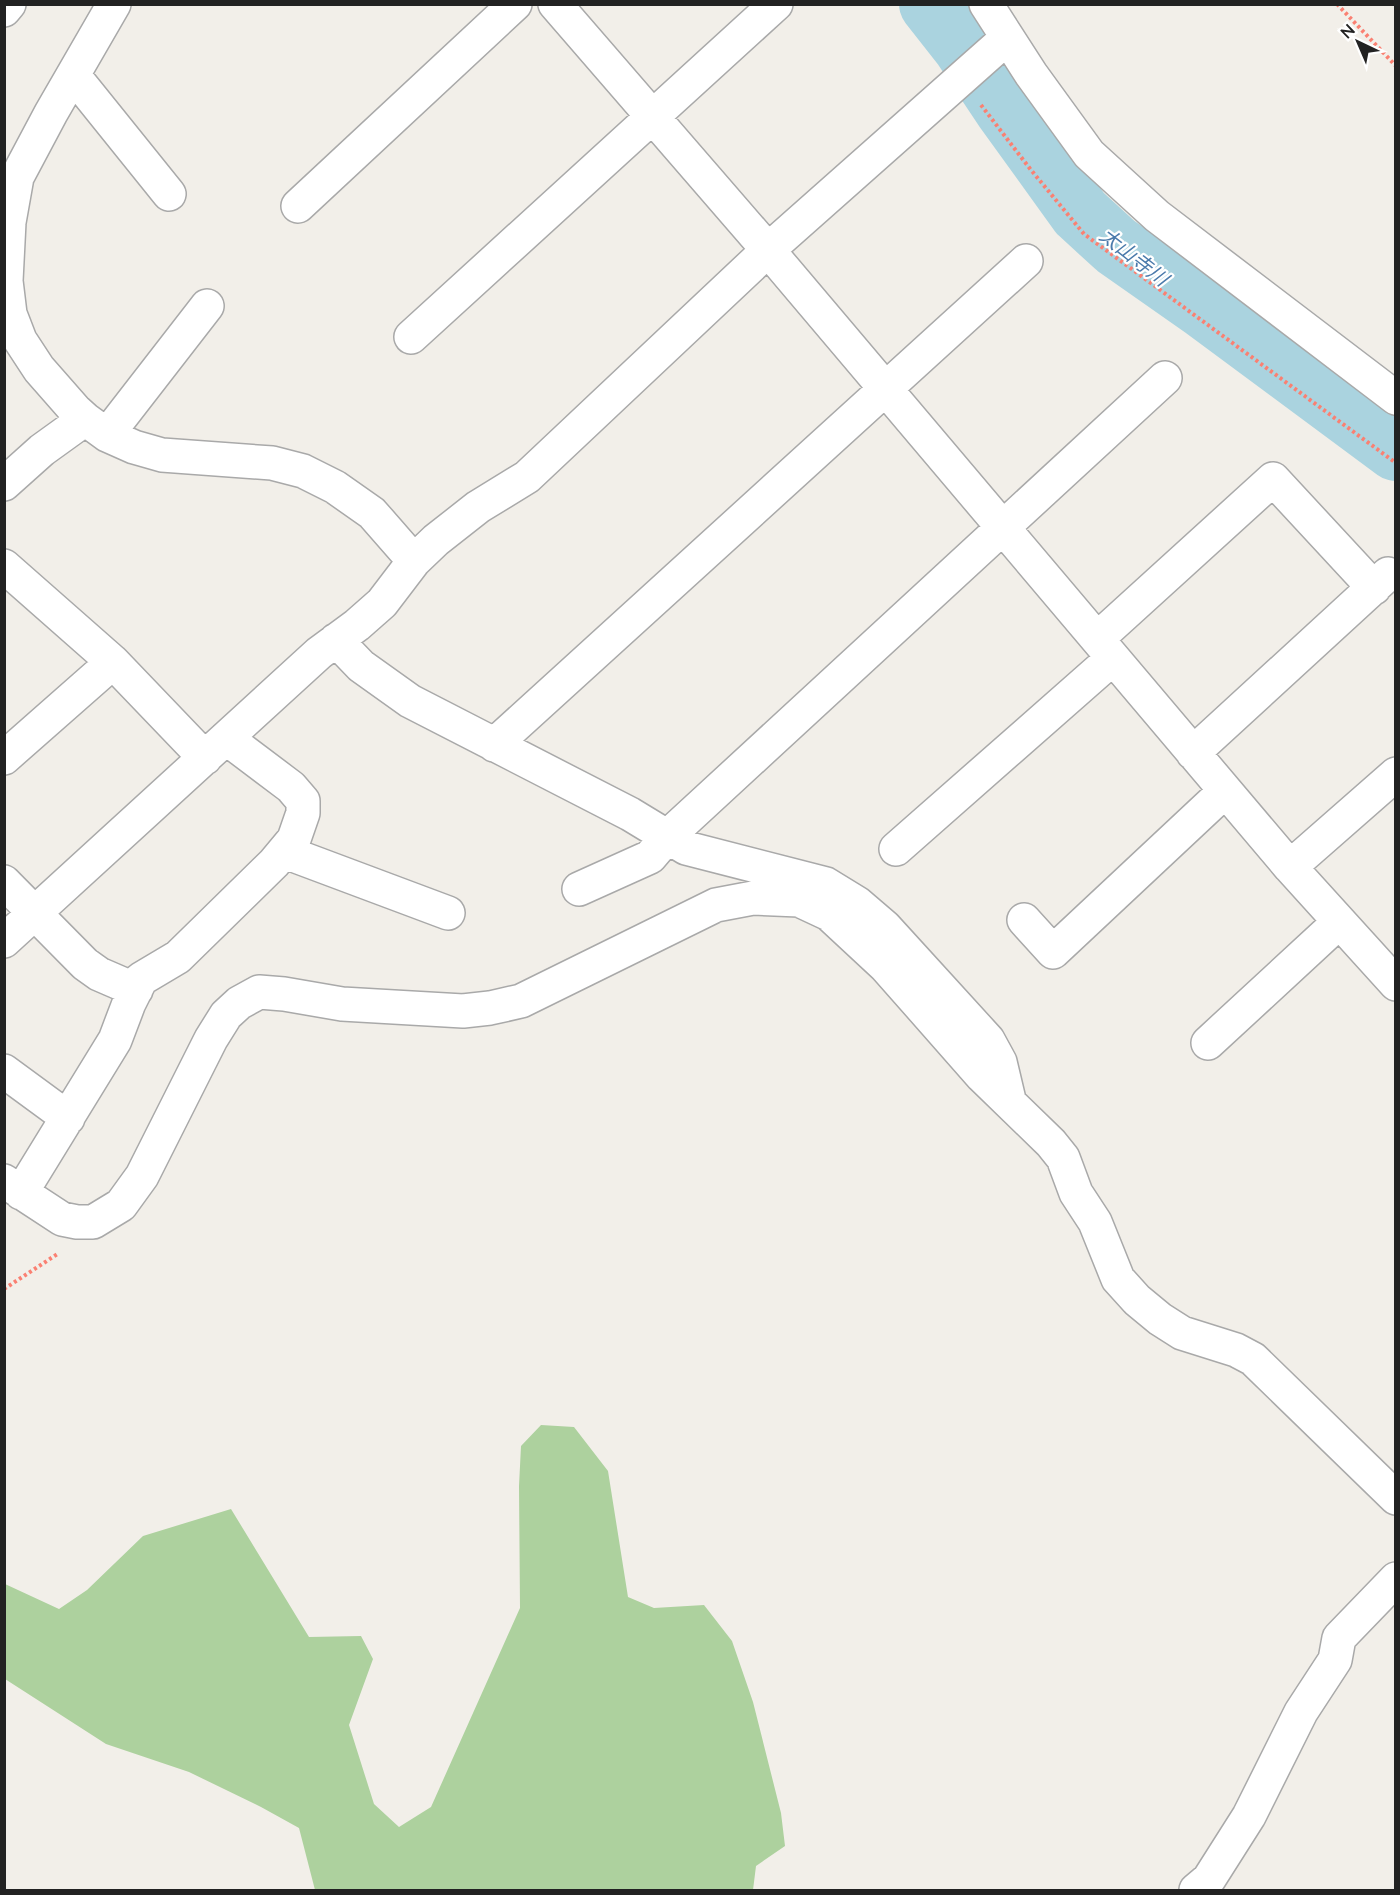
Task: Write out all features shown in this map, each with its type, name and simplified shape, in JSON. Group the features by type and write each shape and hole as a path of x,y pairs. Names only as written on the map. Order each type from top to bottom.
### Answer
{"street":[{"path":"4,10 9,4"},
{"path":"114,4 17,177 9,222 6,281 10,314 20,340 39,369 96,427 134,447 162,455 272,463 303,471 335,487 372,513 414,561"},
{"path":"298,206 515,4"},
{"path":"555,4 768,250 1290,867 1395,984"},
{"path":"411,337 776,4"},
{"path":"986,4 1000,44 1089,154 1148,208 1395,398"},
{"path":"4,941 215,748 336,640 382,603 414,561 436,540 478,507 527,477 768,250 1000,44"},
{"path":"74,76 169,194"},
{"path":"494,745 1026,261"},
{"path":"4,484 42,450 96,427 207,306"},
{"path":"579,889 650,857 667,837 1166,378"},
{"path":"896,849 1105,649 1273,479 1381,581 1193,753"},
{"path":"4,566 215,748 291,787 303,801 303,813 294,839 285,852 178,957 141,979 115,1040 69,1118 13,1187 62,1219 77,1222 93,1222 121,1205 142,1176 211,1038 226,1015 239,1003 259,992 342,1004 463,1011 490,1008 521,1001 716,904 753,898 798,900 828,915 886,967 982,1077 1009,1100 1051,1143 1063,1158 1076,1193 1095,1222 1118,1279 1137,1300 1182,1333 1236,1350 1253,1359 1395,1498"},
{"path":"336,640 361,666 410,701 630,814 686,848 826,884 857,903 885,927 988,1040 1000,1062 1009,1100"},
{"path":"4,758 113,662"},
{"path":"1290,867 1395,774"},
{"path":"1024,920 1053,952 1225,790"},
{"path":"285,852 448,913"},
{"path":"4,882 85,964 99,974 136,990"},
{"path":"1208,1043 1339,922"},
{"path":"4,1071 69,1118"},
{"path":"1196,1890 1209,1880 1249,1816 1301,1712 1335,1660 1339,1638 1395,1579"}],"path":[{"path":"1337,4 1395,66"},
{"path":"963,77 1031,170 1084,234 1395,463"},
{"path":"4,1289 81,1239 88,1233 93,1222"}],"green space":[{"path":"541,1425 574,1427 608,1471 628,1597 654,1608 704,1605 732,1641 753,1702 781,1813 785,1846 756,1866 753,1890 315,1890 299,1828 189,1772 106,1744 5,1679 5,1584 59,1609 87,1590 143,1536 231,1509 309,1637 361,1636 373,1659 349,1725 374,1804 399,1827 431,1807 520,1608 521,1446"}],"waterway":[{"name":"太山寺川","path":"930,4 963,46 1080,213 1116,246 1203,307 1396,450"}]}
